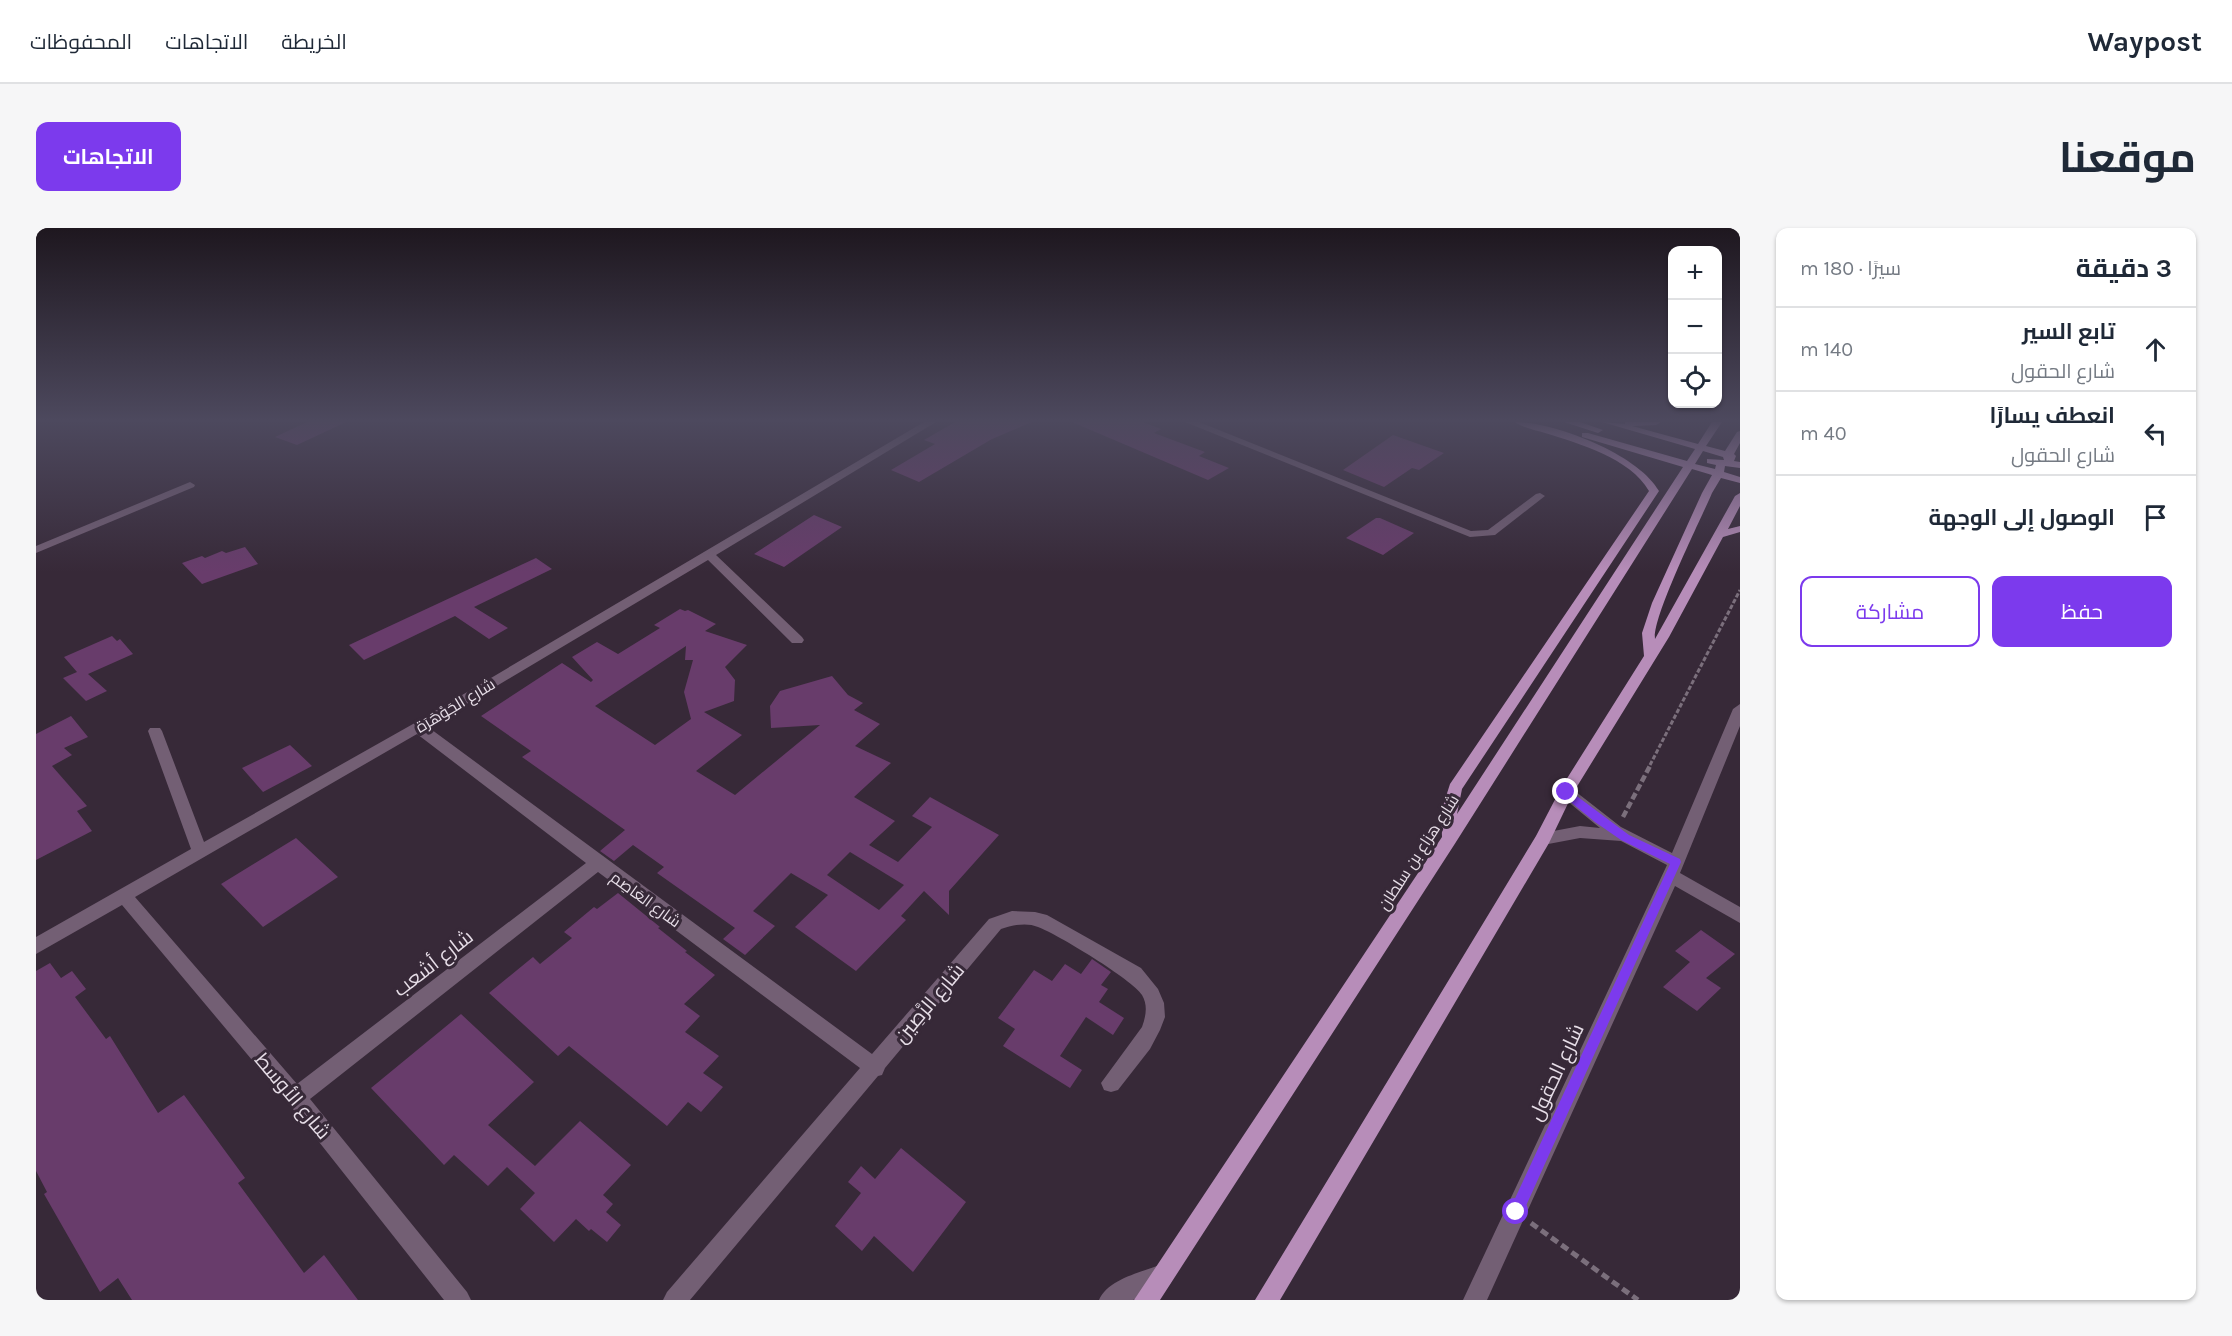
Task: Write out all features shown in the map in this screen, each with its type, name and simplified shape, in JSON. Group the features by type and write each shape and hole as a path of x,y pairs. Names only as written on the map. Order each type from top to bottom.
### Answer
{"main road":[{"path":"1450,838 1449,812 1455,788 1654,491 1646,478 1636,472"},
{"name":"شارع هزاع بن سلطان","path":"1146,1300 1597,613 1684,472"},
{"path":"1651,657 1648,633 1666,582 1724,472"},
{"path":"1267,1300 1543,839 1566,792 1651,657 1740,496"},
{"path":"1718,535 1740,529"}],"street":[{"name":"شارع الجَوْهَرَة","path":"36,946 418,727 846,472"},
{"path":"1315,472 1470,534 1491,533 1539,496"},
{"path":"36,550 190,485"},
{"path":"709,554 797,640"},
{"name":"شارع الحقول","path":"1475,1300 1673,869 1740,709"},
{"name":"شارع العَاصِم","path":"418,727 875,1068"},
{"path":"155,731 200,852"},
{"path":"1566,792 1620,834 1740,916"},
{"path":"1543,839 1580,832 1620,834"},
{"name":"شارع أشعب","path":"296,1097 598,863"},
{"name":"شارع الأوسط","path":"123,895 296,1097 459,1300"},
{"name":"شارع الرَّصِين","path":"675,1300 875,1068 995,924 1009,918 1025,916 1048,923 1136,974 1147,984 1155,998 1157,1011 1155,1025 1111,1083"},
{"path":"1111,1300 1134,1286 1162,1276"}],"path":[{"path":"1620,834 1740,590"},
{"path":"1516,1212 1638,1300"}],"building":[{"path":"896,472 936,472 919,482"},
{"path":"1189,472 1222,472 1208,480"},
{"path":"1348,472 1406,472 1384,487"},
{"path":"814,515 842,527 784,567 754,554"},
{"path":"1376,518 1414,533 1383,555 1346,538"},
{"path":"245,547 258,564 202,584 182,563 202,556 205,558 222,551 226,553"},
{"path":"536,558 552,569 474,607 508,628 489,639 455,616 364,660 349,645"},
{"path":"680,609 688,610 716,624 705,631 747,645 725,667 735,680 734,701 704,712 742,735 696,771 735,795 820,725 771,728 770,706 780,691 832,676 848,695 863,703 854,710 880,724 855,746 891,763 854,797 895,821 869,845 898,862 932,827 912,816 930,797 999,835 949,891 949,915 924,891 901,916 906,920 856,971 795,927 828,895 791,873 753,911 775,926 745,955 723,939 735,928 657,873 664,867 633,845 614,861 600,851 625,830 522,757 531,751 481,716 562,663 591,682 593,680 572,657 597,642 618,654 660,628 654,625","holes":["686,646 685,660 693,660 684,692 691,719 655,745 595,706","850,852 904,885 879,910 827,875"]},
{"path":"112,636 117,641 120,639 133,654 88,674 107,691 86,701 63,678 77,672 64,657"},
{"path":"71,716 88,737 64,748 72,755 52,766 87,806 77,811 92,831 36,860 36,734"},
{"path":"290,745 312,766 263,792 242,768"},
{"path":"296,838 338,877 263,927 221,884"},
{"path":"618,893 660,927 658,928 687,951 685,952 715,975 684,1004 700,1016 685,1032 719,1056 703,1073 723,1087 701,1112 688,1102 667,1126 569,1046 558,1056 489,993 533,957 540,964 572,938 564,932 594,907 597,909"},
{"path":"1701,930 1735,954 1706,978 1721,988 1697,1011 1663,987 1690,962 1675,951"},
{"path":"1092,959 1111,972 1101,985 1108,989 1099,1002 1124,1018 1113,1035 1086,1017 1060,1056 1082,1070 1070,1088 1003,1046 1015,1029 998,1018 1034,970 1052,981 1065,964 1081,974"},
{"path":"50,963 61,978 72,971 86,989 75,997 106,1039 110,1036 158,1113 184,1095 245,1178 238,1183 304,1273 324,1255 358,1300 132,1300 118,1278 100,1292 44,1194 47,1192 36,1171 36,971"},
{"path":"461,1014 534,1082 488,1125 535,1166 580,1121 631,1165 603,1195 613,1204 606,1212 621,1225 607,1242 591,1229 589,1231 576,1219 554,1242 520,1209 535,1193 507,1167 488,1186 454,1155 444,1165 371,1088"},
{"path":"901,1148 966,1202 913,1272 874,1236 862,1251 835,1226 861,1193 848,1182 861,1166 875,1179"}],"route":[{"path":"1516,1212 1676,862 1625,837 1587,811 1566,792"}]}
